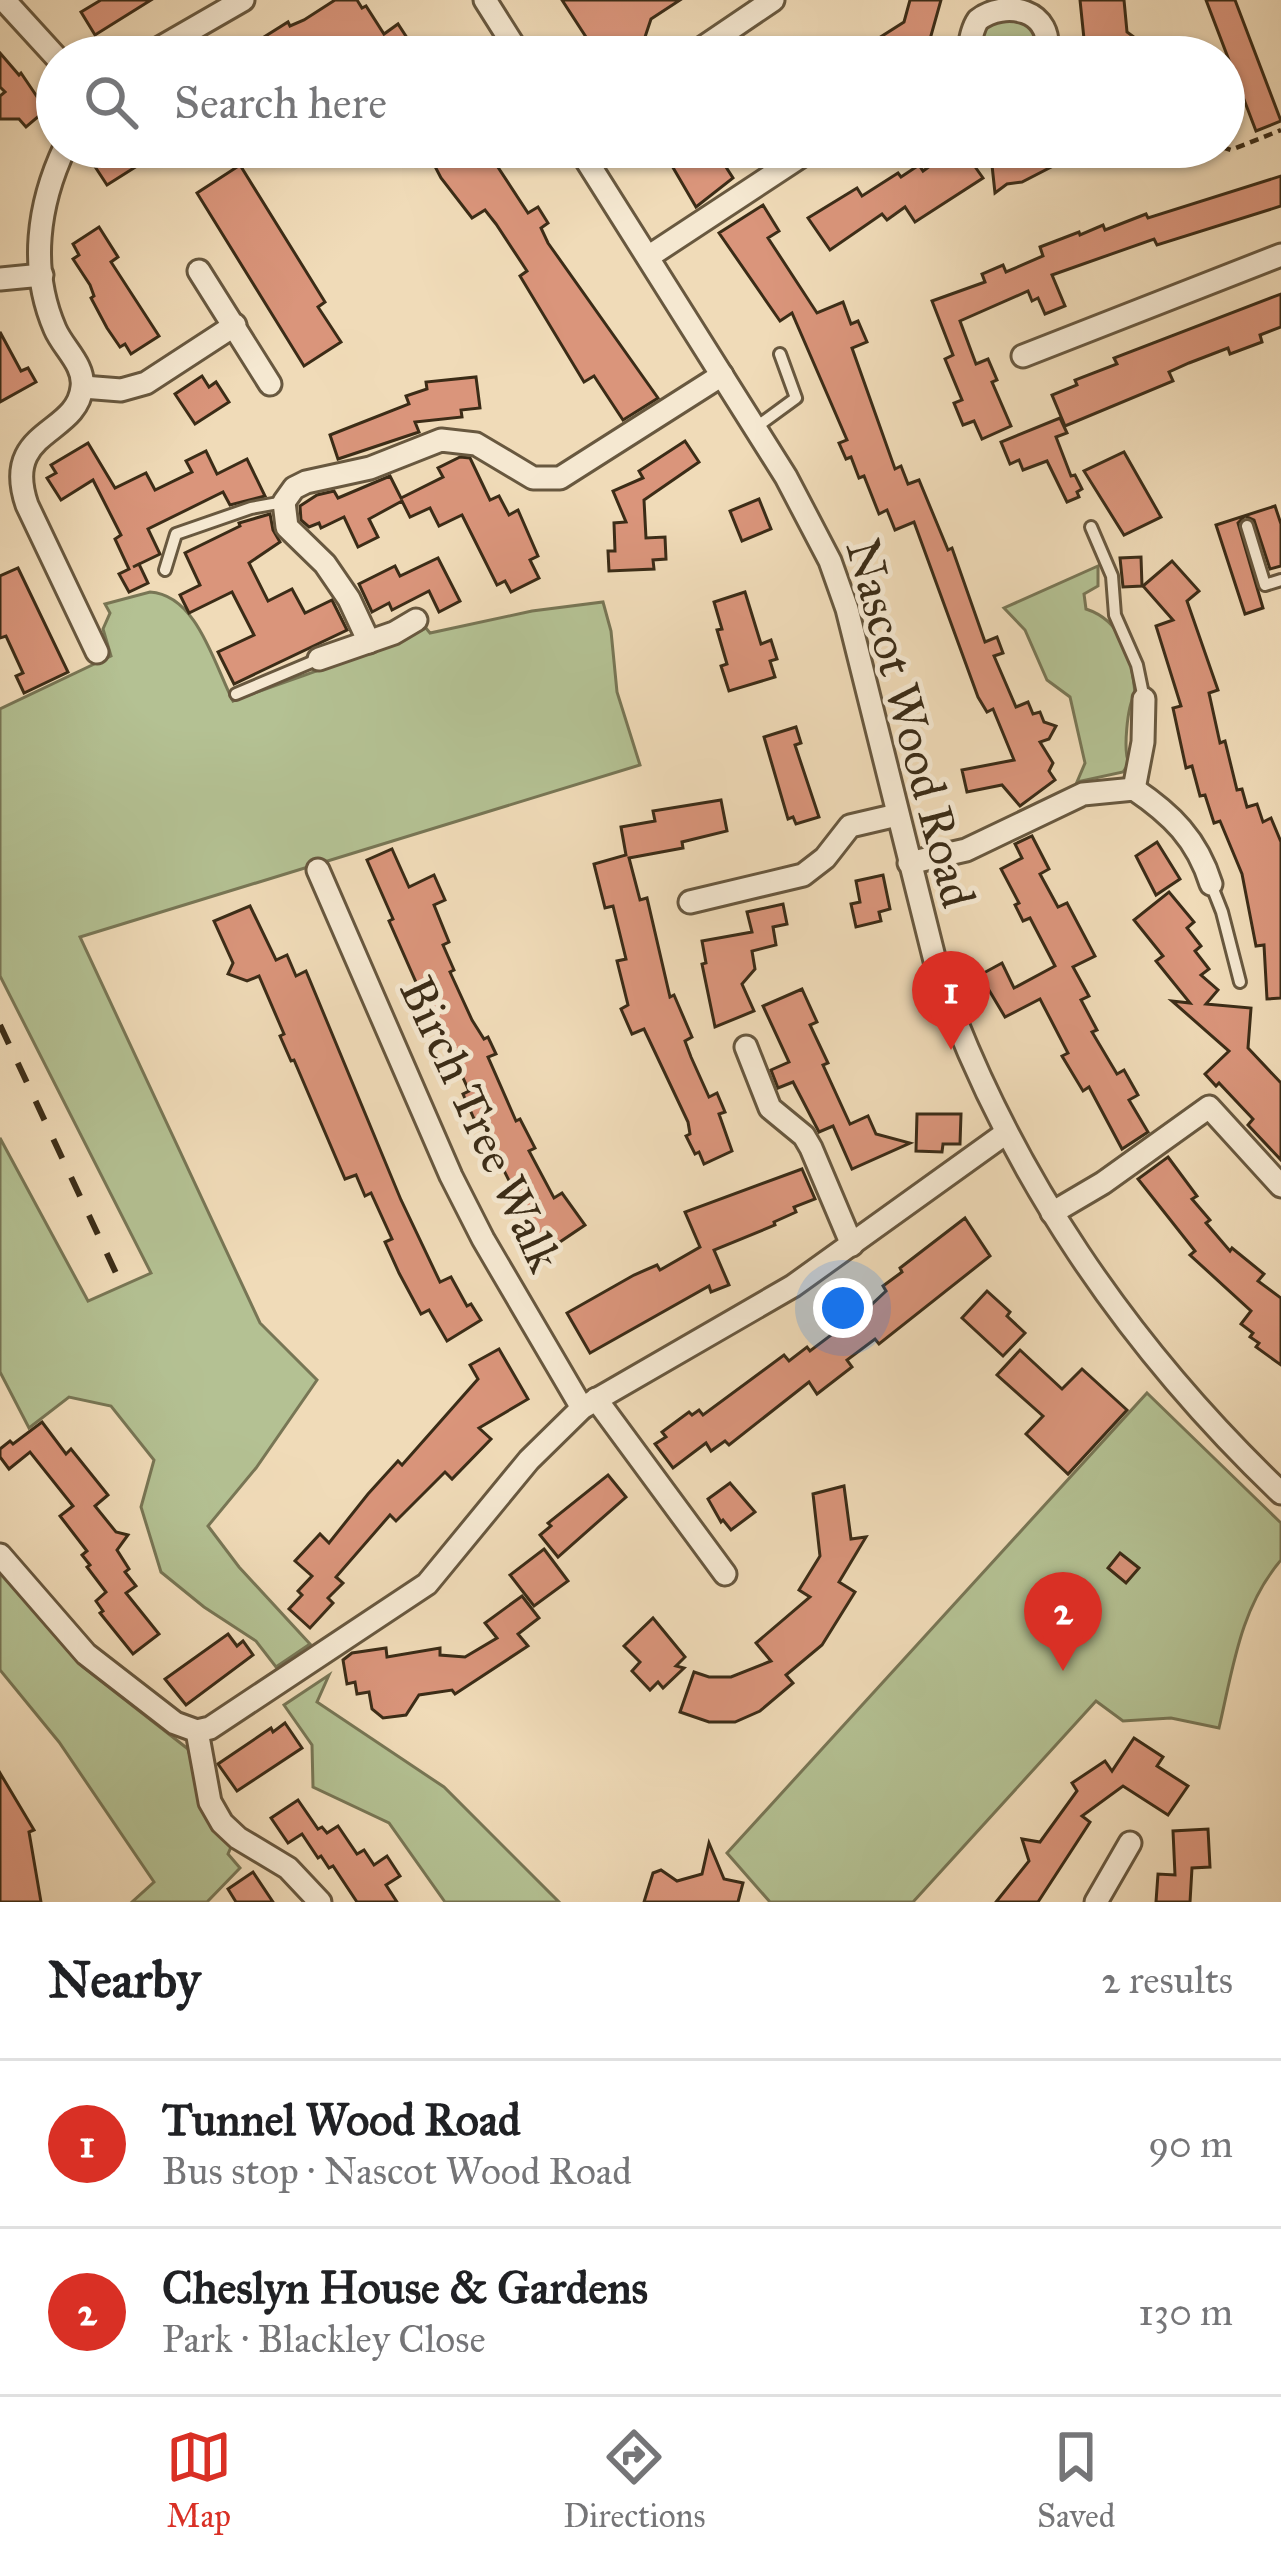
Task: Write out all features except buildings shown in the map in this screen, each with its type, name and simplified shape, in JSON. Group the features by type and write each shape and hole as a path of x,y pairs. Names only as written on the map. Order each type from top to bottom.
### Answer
{"street":[{"path":"4,0 37,36"},
{"path":"180,36 243,0"},
{"path":"485,0 507,36"},
{"path":"719,36 773,0"},
{"path":"972,36 976,21 991,6 1010,2 1030,8 1046,23 1048,36"},
{"path":"57,168 41,213 42,274 53,326 81,372 82,387 76,404 29,451 21,484 97,652"},
{"name":"Nascot Wood Road","path":"591,168 755,428 830,562 847,609 944,990 1006,1133 1052,1214 1125,1322 1281,1493"},
{"path":"648,257 783,168"},
{"path":"1023,356 1281,255"},
{"path":"199,271 270,385"},
{"path":"0,279 42,274"},
{"path":"82,387 121,390 146,383 235,326"},
{"path":"369,641 350,599 325,563 286,526 284,502 294,488 370,468 441,440 476,444 533,478 560,478 722,375"},
{"path":"319,659 394,633 416,620"},
{"path":"1134,788 1143,742 1144,699"},
{"path":"909,863 966,850 1067,800 1106,789 1134,788 1185,831 1211,884"},
{"path":"690,902 803,875 816,867 850,826 897,815"},
{"name":"Birch Tree Walk","path":"318,870 482,1238 589,1404 725,1574"},
{"path":"746,1046 770,1108 804,1136 811,1148 852,1245"},
{"path":"1052,1214 1103,1184 1209,1107 1281,1186"},
{"path":"0,1555 86,1654 176,1723 197,1731 219,1722 427,1584 529,1460 589,1404 793,1286 1006,1133"},
{"path":"197,1731 210,1802 222,1823 288,1868 320,1902"},
{"path":"1096,1902 1130,1844"}],"lane":[{"path":"755,428 796,398 779,355"},
{"path":"165,570 176,534 250,508 284,502"},
{"path":"1247,526 1265,585 1281,580"},
{"path":"1091,527 1112,576 1115,615 1137,664 1144,699"},
{"path":"236,694 319,659"},
{"path":"1211,884 1240,982"}],"path":[{"path":"1245,144 1281,130"}],"green space":[{"path":"999,11 1037,27 1037,36 982,36"},
{"path":"1098,566 1098,586 1084,594 1086,609 1109,622 1128,654 1135,694 1127,729 1129,763 1123,772 1077,782 1085,763 1070,697 1047,680 1025,630 1004,608"},
{"path":"150,592 166,596 192,618 233,701 426,628 430,633 532,611 603,602 617,692 640,765 80,937 260,1323 317,1380 256,1468 208,1526 310,1644 276,1667 256,1641 161,1572 141,1507 154,1460 111,1406 69,1397 29,1428 0,1372 0,1138 88,1301 151,1273 0,976 0,709 111,656 103,629 110,613 105,604"},
{"path":"1147,1393 1281,1523 1281,1560 1247,1618 1219,1728 1171,1718 1123,1721 1096,1701 913,1902 770,1902 727,1853"},
{"path":"0,1570 83,1667 188,1749 209,1822 231,1847 228,1854 240,1868 207,1902 132,1902 154,1882 59,1742 0,1670"},
{"path":"329,1675 317,1702 444,1787 559,1902 445,1902 389,1823 313,1787 312,1745 284,1705"}],"railway":[{"path":"0,1025 122,1286"}],"place":[{"name":"Tunnel Wood Road","path":"951,1050"},
{"name":"Cheslyn House & Gardens","path":"1063,1671"}]}
